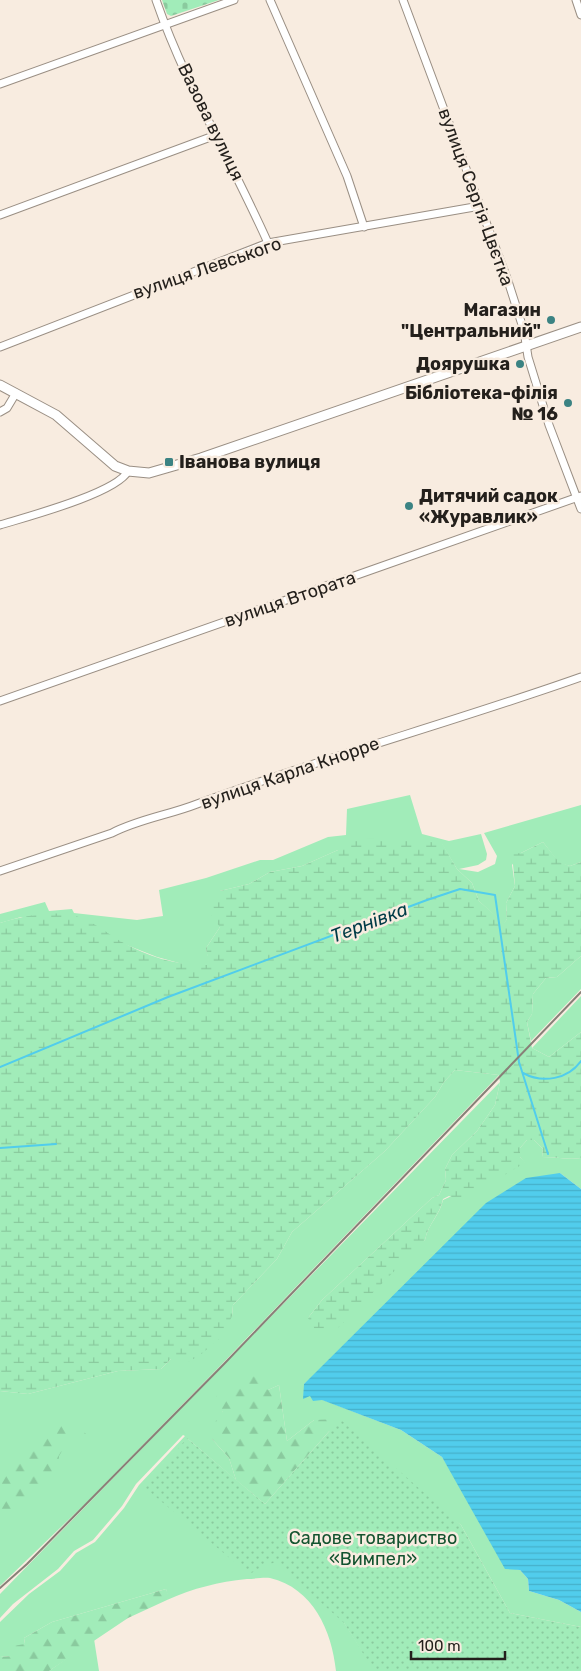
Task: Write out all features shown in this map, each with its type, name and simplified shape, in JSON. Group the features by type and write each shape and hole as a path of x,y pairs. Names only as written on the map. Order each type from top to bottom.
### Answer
{"main road":[{"path":"0,385 56,415 103,456 128,471 149,473 201,458 581,326"}],"street":[{"name":"Вазова вулиця","path":"156,0 180,58 268,243"},
{"path":"0,84 234,0"},
{"path":"270,0 347,176 364,227"},
{"name":"вулиця Сергія Цвєтка","path":"403,0 508,281 527,346 528,357 549,425 579,497 581,509"},
{"path":"576,0 581,15"},
{"path":"0,215 216,135"},
{"name":"вулиця Левського","path":"0,347 268,243 480,206"},
{"path":"0,412 7,408 16,393"},
{"path":"0,525 102,491 124,478 128,471"},
{"name":"вулиця Втората","path":"0,701 579,497"},
{"name":"вулиця Карла Кнорре","path":"0,871 112,833 128,824 179,811 280,774 581,676"}],"green space":[{"path":"162,0 219,0 171,16 167,14"},
{"path":"410,795 422,834 449,841 481,834 487,854 486,860 478,865 459,869 478,872 495,864 497,856 484,833 581,805 581,862 570,866 559,863 543,842 521,853 512,865 515,886 506,903 507,919 504,924 479,901 472,883 457,869 442,844 338,850 302,866 270,872 249,884 220,891 220,927 206,948 210,965 190,966 157,957 124,944 21,917 0,923 0,914 45,902 49,911 72,909 74,913 137,920 163,916 159,890 206,878 260,860 273,860 328,837 346,835 347,809"},
{"path":"377,838 442,843 457,869 472,883 479,901 504,923 507,919 506,903 515,886 512,854 521,853 543,842 559,862 570,866 581,862 581,956 557,977 546,978 533,994 532,1014 527,1022 532,1048 549,1057 581,1032 581,1158 542,1157 543,1149 534,1140 527,1140 520,1148 520,1157 526,1162 462,1201 449,1196 443,1199 425,1240 335,1331 316,1331 308,1318 322,1300 432,1198 439,1195 446,1180 445,1169 452,1155 477,1131 495,1105 500,1082 499,1075 455,1070 444,1082 435,1097 385,1151 292,1232 277,1259 233,1305 232,1316 223,1336 199,1356 184,1364 171,1359 161,1369 118,1371 28,1394 0,1391 0,923 40,914 72,915 87,920 142,952 175,962 209,965 206,948 220,927 208,911 220,891 249,884 270,872 302,866 338,850 343,840"},
{"path":"581,956 581,989 531,1041 527,1022 532,1014 533,994 546,978 557,977"},
{"path":"581,996 581,1032 549,1057 532,1048"},
{"path":"455,1070 499,1075 223,1363 89,1500 0,1586 0,1391 28,1394 118,1371 161,1369 171,1359 232,1316 233,1305 277,1259 292,1232 385,1151 435,1097 444,1082"},
{"path":"500,1082 495,1105 477,1131 452,1155 445,1169 446,1180 439,1195 432,1198 322,1300 308,1318 425,1240 443,1200 525,1162 520,1157 520,1148 527,1140 534,1140 543,1149 542,1157 581,1158 581,1189 560,1173 304,1384 310,1395 401,1430 442,1457 511,1568 520,1570 528,1579 529,1591 559,1600 581,1612 581,1627 510,1613 461,1525 314,1420 287,1441 279,1385 223,1411 212,1439 229,1458 236,1480 187,1438 275,1560 343,1621 375,1671 336,1671 330,1641 318,1613 298,1591 285,1583 270,1578 247,1579 216,1584 167,1600 166,1589 52,1622 24,1638 25,1644 12,1656 0,1657 0,1622 29,1594 60,1571 76,1553 95,1542 124,1508 139,1485 185,1436 183,1435 136,1484 122,1506 93,1540 74,1551 58,1569 13,1604 0,1618 0,1594"},
{"path":"250,1372 268,1390 279,1385 287,1441 314,1420 340,1419 265,1504 236,1480 229,1458 212,1439 210,1429 223,1411 215,1399 219,1392"},
{"name":"Садове товариство «Вимпел»","path":"340,1419 461,1525 510,1613 581,1627 581,1671 374,1671 344,1623 275,1562 249,1574 145,1488 187,1438 265,1504"},
{"path":"75,1423 95,1443 88,1448 73,1433 59,1456 58,1474 46,1474 41,1483 0,1520 0,1475 57,1424"},
{"path":"166,1589 169,1597 167,1600 128,1618 49,1671 0,1671 0,1657 11,1656 13,1646 25,1644 24,1638 52,1622"},
{"path":"94,1639 99,1671 49,1671"}],"water":[{"path":"560,1173 581,1189 581,1612 559,1600 529,1591 528,1579 520,1570 505,1569 442,1457 401,1430 322,1400 313,1401 310,1396 303,1399 304,1384 486,1203 526,1178"}],"waterway":[{"name":"Тернівка","path":"0,1067 168,997 460,889 495,895 519,1062 548,1154"},
{"path":"523,1073 539,1078 555,1078 569,1072 581,1061"},
{"path":"0,1148 56,1144"}],"railway":[{"path":"0,1588 27,1564 224,1364 581,992"}],"place":[{"name":"Магазин \"Центральний\"","path":"551,320"},
{"name":"Доярушка","path":"520,364"},
{"name":"Бібліотека-філія № 16","path":"568,403"},
{"name":"Іванова вулиця","path":"169,462"},
{"name":"Дитячий садок «Журавлик»","path":"409,506"}]}
